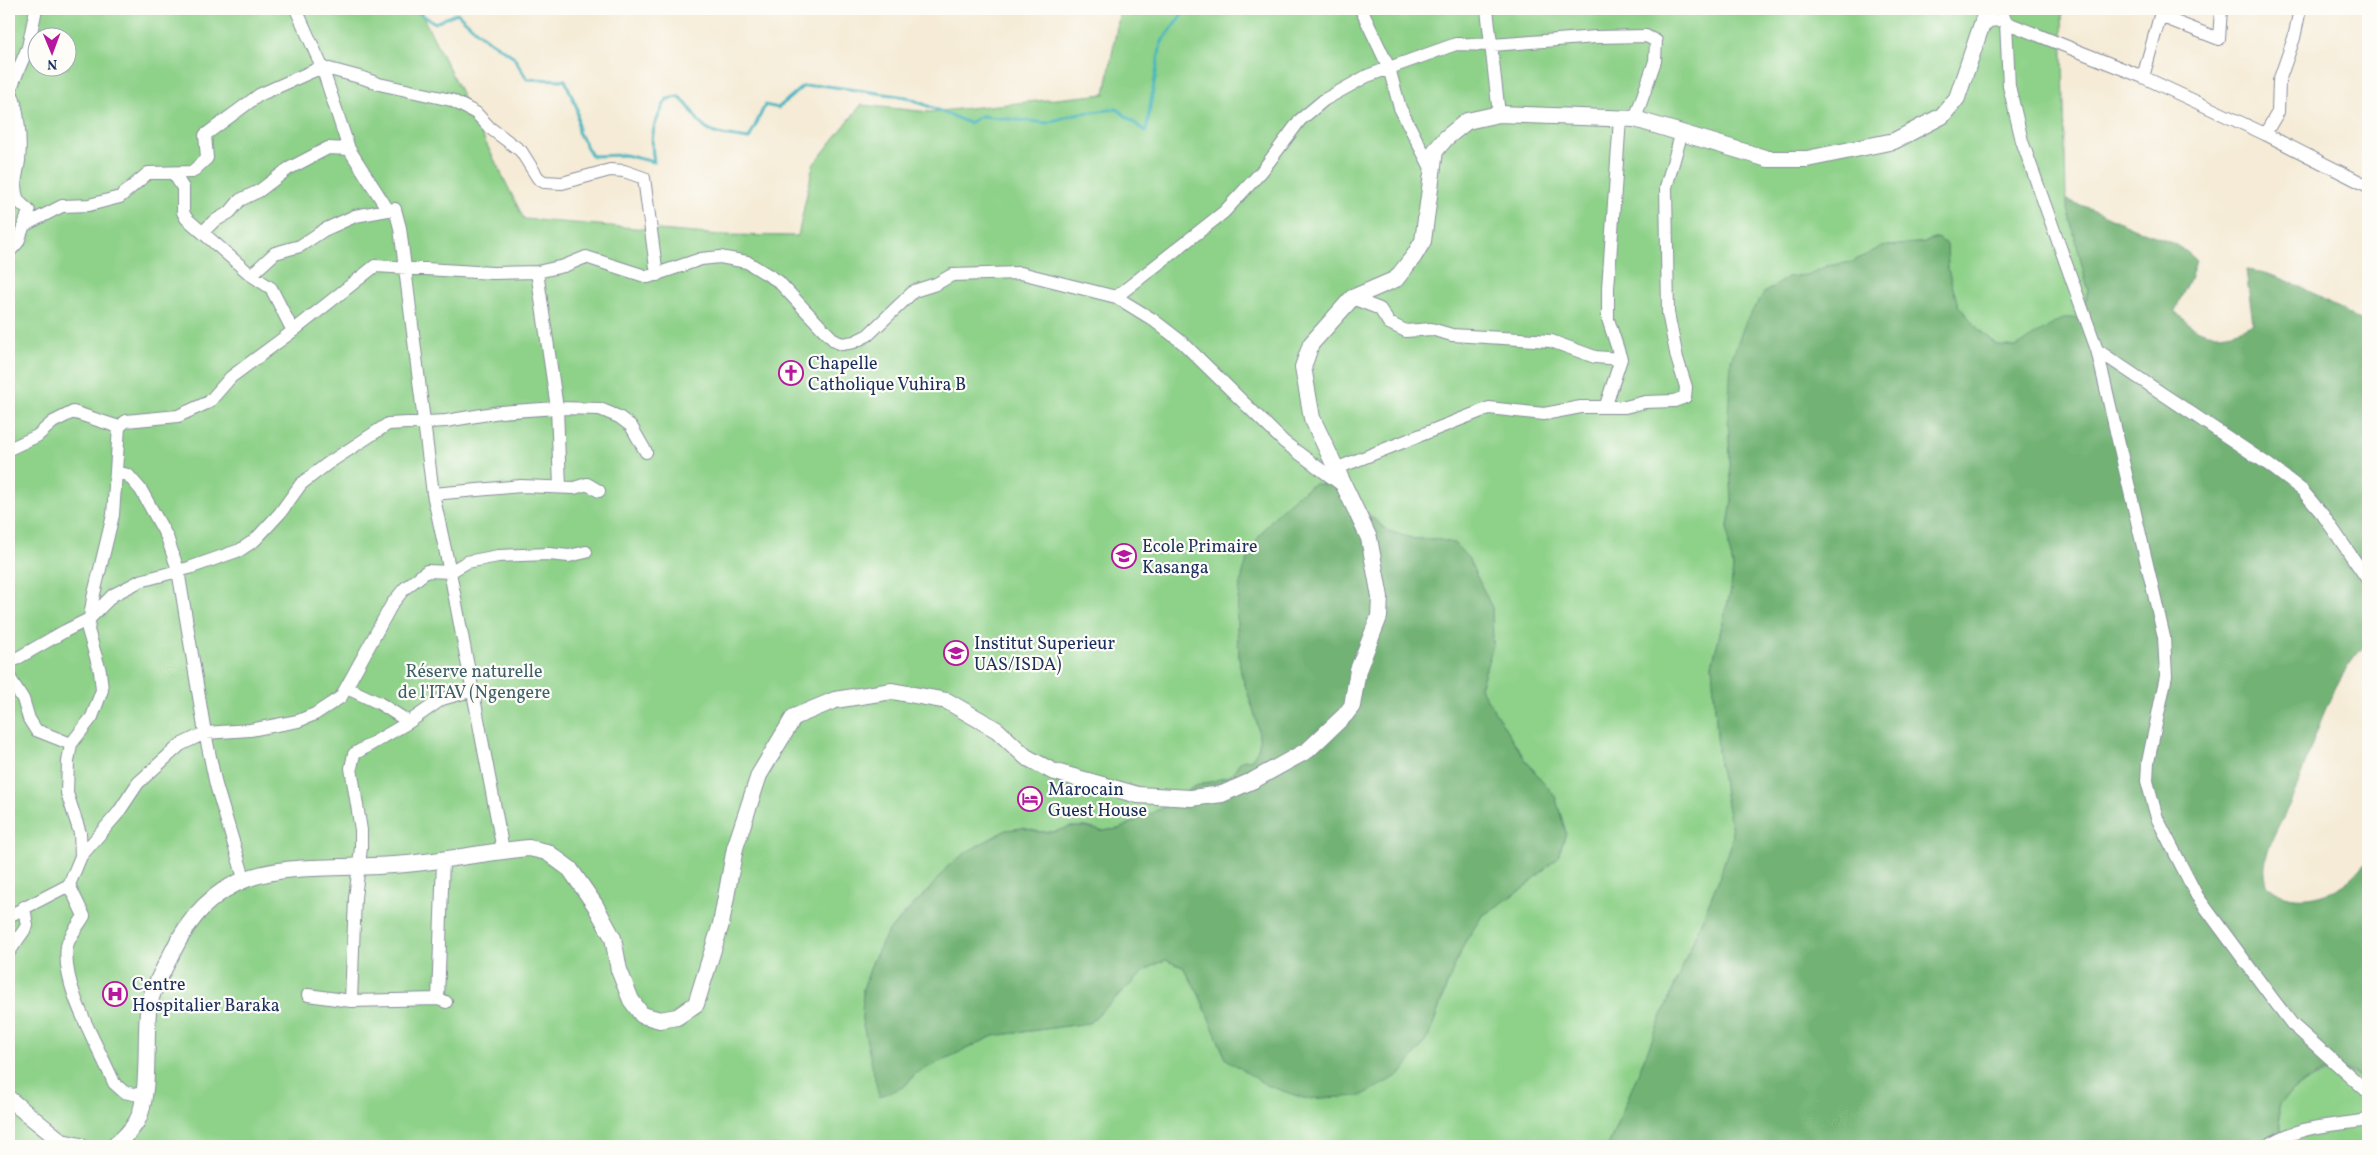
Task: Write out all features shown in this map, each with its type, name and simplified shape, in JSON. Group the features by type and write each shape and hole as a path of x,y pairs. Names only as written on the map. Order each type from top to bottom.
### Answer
{"street":[{"path":"19,201 15,179 19,161 19,123 9,90 28,47 36,9"},
{"path":"296,9 322,68 349,149 388,210"},
{"path":"1360,9 1389,68 1400,108 1433,172"},
{"path":"1487,9 1499,114"},
{"path":"114,1146 130,1131 138,1120 144,1096 148,1010 161,975 184,928 199,910 244,878 306,868 443,860 503,850 529,848 547,852 570,869 595,905 613,938 619,970 631,1000 642,1015 660,1020 677,1017 696,1004 721,924 734,848 759,774 772,749 794,717 835,700 892,691 947,701 997,730 1026,757 1052,771 1138,796 1191,798 1222,794 1254,780 1308,750 1346,715 1352,706 1358,670 1379,617 1380,597 1369,538 1312,418 1303,366 1311,344 1352,298 1396,279 1423,242 1435,151 1446,138 1467,121 1499,114 1628,119 1682,132 1768,159 1807,159 1894,141 1942,116 1957,98 1987,9"},
{"path":"2001,9 2006,23 2009,86 2022,141 2097,350 2164,637 2166,676 2148,762 2148,781 2157,818 2197,896 2292,1024 2368,1092"},
{"path":"2143,77 2160,16 2219,39 2221,9"},
{"path":"2265,134 2278,112 2279,81 2294,38 2300,9"},
{"path":"1979,32 1994,20 2069,46 2143,77 2265,134 2368,186"},
{"path":"1116,297 1224,212 1262,171 1300,120 1324,100 1349,85 1389,68 1456,44 1492,44 1596,37 1646,36 1656,41 1654,61 1628,119 1610,243 1608,318 1621,359 1606,405"},
{"path":"26,225 62,206 89,205 120,197 148,173 174,174 192,172 207,158 205,135 259,96 322,68 379,84 451,100 476,113 490,128 521,150 538,178 544,182 562,183 610,170 624,171 644,178 657,275"},
{"path":"1335,469 1489,408 1544,414 1581,406 1606,405 1625,407 1645,402 1674,401 1685,397 1686,387 1677,358 1668,313 1666,188 1682,132"},
{"path":"203,232 213,222 230,212 240,200 259,190 288,168 328,148 349,149"},
{"path":"174,174 183,188 183,212 186,218 251,275 271,288 293,331"},
{"path":"9,190 29,211 26,225 18,242 9,252"},
{"path":"251,275 275,253 300,246 324,230 355,216 395,209 400,228 433,494 474,690 503,850"},
{"path":"82,856 80,833 67,793 71,744 92,717 102,690 100,671 90,641 89,619 113,515 120,427 126,420 178,416 209,402 231,377 375,266 493,273 537,272 564,266 586,257 648,277 701,259 720,257 747,262 778,281 821,327 842,344 854,342 868,335 914,291 936,284 952,275 1021,273 1116,297 1152,319 1182,343 1284,442 1343,486"},
{"path":"537,272 557,408 560,487"},
{"path":"1352,298 1380,309 1389,323 1406,332 1431,328 1452,335 1551,341 1595,357 1621,359"},
{"path":"2097,350 2261,460 2302,490 2323,515 2368,580"},
{"path":"9,663 89,619 113,595 140,581 240,550 255,540 280,513 301,484 327,464 388,424 423,423 500,412 557,408 600,409 619,417 631,426 646,452"},
{"path":"9,449 37,436 53,422 73,412 120,427"},
{"path":"116,472 128,475 141,490 167,537 178,570 205,733 216,785 244,878"},
{"path":"433,494 521,486 574,488 587,484 599,491"},
{"path":"9,916 69,885 82,856 118,813 138,783 180,745 205,733 250,730 298,721 332,704 341,697 392,604 404,588 427,571 450,572 467,562 498,556 549,554 569,556 586,552"},
{"path":"9,677 23,699 29,719 36,730 71,744"},
{"path":"347,688 379,703 409,722"},
{"path":"351,1001 355,898 361,830 351,768 354,754 409,722 442,699 474,690"},
{"path":"308,995 351,1001 442,1000 443,860"},
{"path":"69,885 84,916 67,945 65,964 77,1002 114,1083 124,1092 144,1096"},
{"path":"9,952 27,926 24,908"},
{"path":"9,1099 62,1142 80,1146"},
{"path":"2267,1146 2280,1138 2314,1126 2368,1120"}],"green space":[{"name":"Réserve naturelle de l'ITAV (Ngengere","path":"9,9 419,9 524,219 720,235 798,236 813,165 861,105 930,112 1105,94 1120,9 2062,9 2066,200 2088,290 2079,318 2016,347 1997,345 1978,329 1957,305 1948,270 1947,245 1938,238 1925,242 1881,247 1852,262 1827,266 1807,275 1788,277 1728,418 1732,501 1728,526 1729,548 1733,566 1731,590 1712,665 1719,763 1733,836 1718,881 1608,1146 9,1146","holes":["1314,484 1366,512 1388,531 1415,539 1436,539 1468,558 1492,608 1493,645 1480,688 1526,761 1555,796 1566,833 1558,857 1524,888 1482,916 1465,942 1448,982 1429,1036 1226,1059 1198,992 1183,967 1165,960 1147,969 1089,1023 993,1036 916,1073 905,1086 869,1047 862,1020 863,989 873,960 888,932 969,851 1006,830 1023,828 1039,832 1055,832 1070,827 1086,827 1101,831 1119,829 1176,801 1193,787 1230,776 1241,761 1252,759 1258,748 1259,738 1256,719 1241,672 1237,617 1239,594 1244,572 1252,551 1263,532 1277,515"]},
{"path":"2066,200 2172,242 2196,260 2175,311 2193,327 2202,331 2211,334 2221,334 2253,323 2246,270 2279,277 2310,292 2368,325 2368,642 2342,677 2322,716 2292,799 2269,848 2265,871 2267,885 2277,892 2296,897 2309,897 2321,895 2343,884 2353,877 2368,858 2368,1080 2343,1070 2330,1071 2306,1081 2291,1092 2279,1104 2283,1146 1608,1146 1718,881 1733,836 1719,763 1712,665 1731,590 1733,566 1729,548 1728,526 1732,501 1728,418 1731,360 1746,321 1764,293 1788,277 1807,275 1827,266 1852,262 1881,247 1925,242 1938,238 1947,245 1948,270 1958,305 1978,329 1997,345 2016,347 2063,318 2080,318 2088,290"},
{"path":"1314,484 1330,484 1388,531 1415,539 1436,539 1454,543 1468,558 1492,608 1493,645 1480,688 1526,761 1555,796 1566,833 1558,857 1524,888 1482,916 1465,942 1448,982 1429,1036 1401,1074 1361,1096 1306,1099 1266,1085 1226,1059 1198,992 1183,967 1165,960 1147,969 1089,1023 993,1036 916,1073 905,1086 879,1097 862,1020 863,989 873,961 888,932 928,891 947,867 968,851 1006,830 1023,828 1039,832 1055,832 1070,827 1086,827 1101,831 1119,829 1176,801 1193,787 1230,776 1241,761 1252,759 1258,748 1259,738 1256,719 1239,660 1237,617 1239,593 1251,551 1262,532 1293,499"},
{"path":"2339,1069 2368,1080 2368,1146 2283,1146 2279,1104 2306,1082"}],"waterway":[{"path":"413,9 435,23 457,13 482,36 513,56 527,79 565,80 577,108 578,132 592,156 625,155 654,162 652,136 667,99 679,97 701,124 714,133 749,139 765,105 778,108 802,87 820,85 906,97 969,123 981,116 1047,123 1075,114 1117,109 1146,132"},
{"path":"1146,131 1161,43 1186,9"}],"place":[{"name":"Chapelle Catholique Vuhira B","path":"791,373"},
{"name":"Ecole Primaire Kasanga","path":"1124,556"},
{"name":"Institut Superieur UAS/ISDA)","path":"956,653"},
{"name":"Marocain Guest House","path":"1030,799"},
{"name":"Centre Hospitalier Baraka","path":"115,994"}]}
